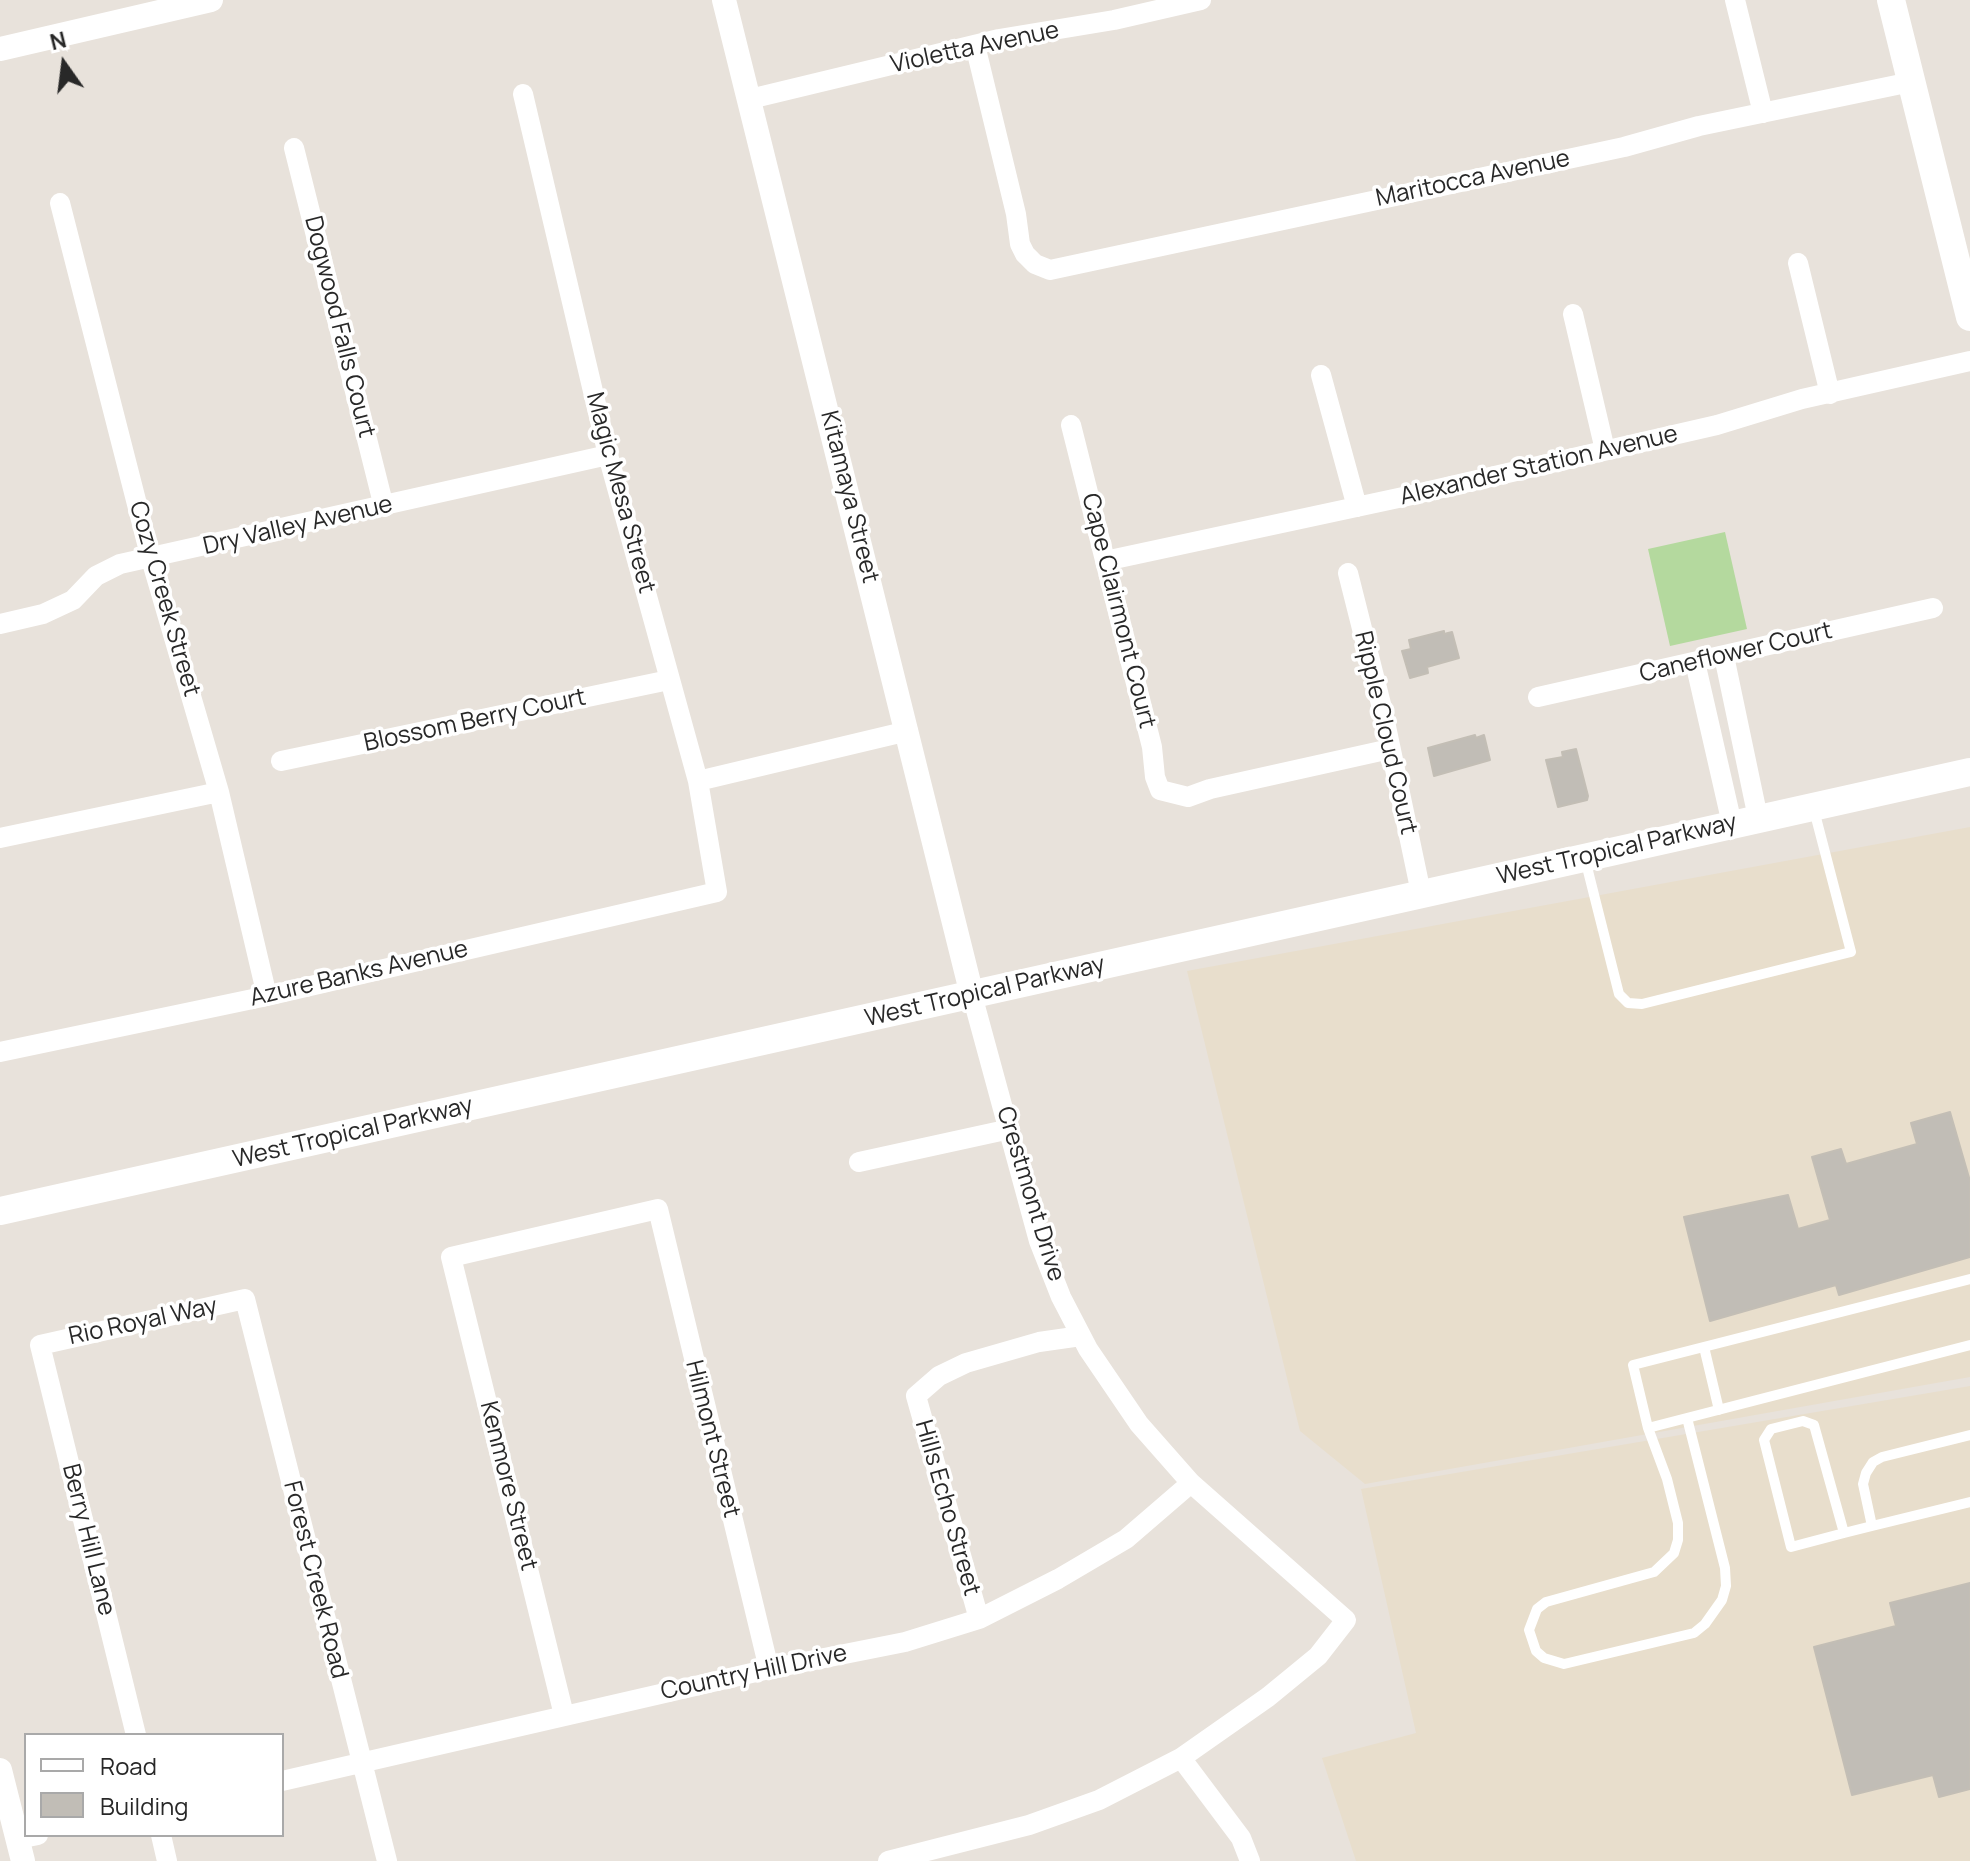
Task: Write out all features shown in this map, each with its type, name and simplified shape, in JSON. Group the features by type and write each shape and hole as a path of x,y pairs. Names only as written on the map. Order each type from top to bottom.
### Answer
{"main road":[{"path":"1891,0 1970,317"},
{"name":"West Tropical Parkway","path":"0,1211 1970,772"}],"street":[{"path":"0,49 211,0"},
{"name":"Kitamaya Street","path":"724,0 972,995"},
{"name":"Violetta Avenue","path":"750,99 975,45 1114,20 1201,0"},
{"path":"1735,0 1763,113"},
{"name":"Maritocca Avenue","path":"975,45 1016,214 1020,244 1035,264 1050,270 1911,82"},
{"name":"Magic Mesa Street","path":"523,94 608,455 698,781 717,892"},
{"name":"Dogwood Falls Court","path":"294,148 384,507"},
{"name":"Cozy Creek Street","path":"60,203 151,559 219,792 267,996"},
{"path":"1798,263 1830,394"},
{"path":"1573,314 1605,450"},
{"name":"Alexander Station Avenue","path":"1105,561 1717,425 1970,361"},
{"path":"1321,375 1357,507"},
{"name":"Cape Clairmont Court","path":"1071,425 1152,747 1155,777 1160,790 1188,797 1210,789 1390,749"},
{"name":"Dry Valley Avenue","path":"0,624 43,614 73,600 96,576 120,564 608,455"},
{"name":"Ripple Cloud Court","path":"1348,573 1421,893"},
{"name":"Caneflower Court","path":"1538,697 1933,608"},
{"path":"1724,656 1745,821"},
{"path":"1695,662 1745,821"},
{"name":"Blossom Berry Court","path":"281,761 669,680"},
{"path":"698,781 908,731"},
{"path":"0,838 219,792"},
{"name":"Azure Banks Avenue","path":"0,1052 267,996 717,892"},
{"name":"Crestmont Drive","path":"972,995 1039,1241 1061,1297 1081,1336 1139,1424 1191,1483 1346,1620 1318,1656 1268,1697 1181,1758"},
{"path":"859,1162 1010,1129"},
{"name":"Kenmore Street","path":"564,1715 451,1257 658,1209"},
{"name":"Hilmont Street","path":"658,1209 769,1669"},
{"name":"Rio Royal Way","path":"40,1345 245,1299"},
{"name":"Forest Creek Road","path":"245,1299 387,1861"},
{"name":"Hills Echo Street","path":"979,1619 916,1396 939,1376 966,1363 1039,1342 1081,1336"},
{"name":"Berry Hill Lane","path":"40,1345 136,1733"},
{"name":"Country Hill Drive","path":"284,1781 769,1669 905,1642 979,1619 1058,1579 1126,1539 1191,1483"},
{"path":"888,1861 1029,1825 1099,1800 1181,1758 1241,1838 1250,1861"},
{"path":"0,1770 24,1837"},
{"path":"161,1837 167,1861"}],"lane":[{"path":"1584,857 1619,994 1628,1003 1642,1004 1851,952 1813,806"},
{"path":"1687,1418 1725,1568 1726,1586 1722,1600 1705,1624 1694,1633 1564,1664 1544,1658 1536,1651 1529,1630 1537,1609 1546,1602 1654,1572 1674,1553 1678,1540 1678,1523 1667,1479 1648,1428 1633,1365 1970,1279"},
{"path":"1648,1428 1970,1345"},
{"path":"1704,1347 1719,1410"},
{"path":"1844,1533 1814,1425 1803,1421 1771,1429 1764,1440 1791,1547 1970,1502"},
{"path":"1872,1526 1863,1484 1873,1462 1882,1457 1970,1435"}],"shaded area":[{"path":"1970,827 1970,1377 1365,1484 1300,1431 1187,971"},
{"path":"1970,1386 1970,1861 1356,1861 1322,1758 1416,1733 1361,1489"}],"green space":[{"path":"1725,532 1747,629 1670,646 1648,549"}],"building":[{"path":"1444,631 1444,634 1452,632 1459,658 1427,667 1428,673 1410,678 1402,651 1411,649 1409,640"},
{"path":"1475,735 1476,738 1484,735 1490,760 1434,776 1428,748"},
{"path":"1576,749 1587,800 1558,807 1546,760 1563,757 1562,752"},
{"path":"1950,1112 1970,1181 1970,1257 1839,1295 1836,1285 1710,1321 1684,1217 1788,1195 1798,1229 1830,1220 1812,1157 1841,1149 1846,1164 1917,1144 1911,1123"},
{"path":"1970,1583 1970,1789 1939,1797 1933,1775 1852,1795 1814,1647 1896,1626 1890,1603"}]}
